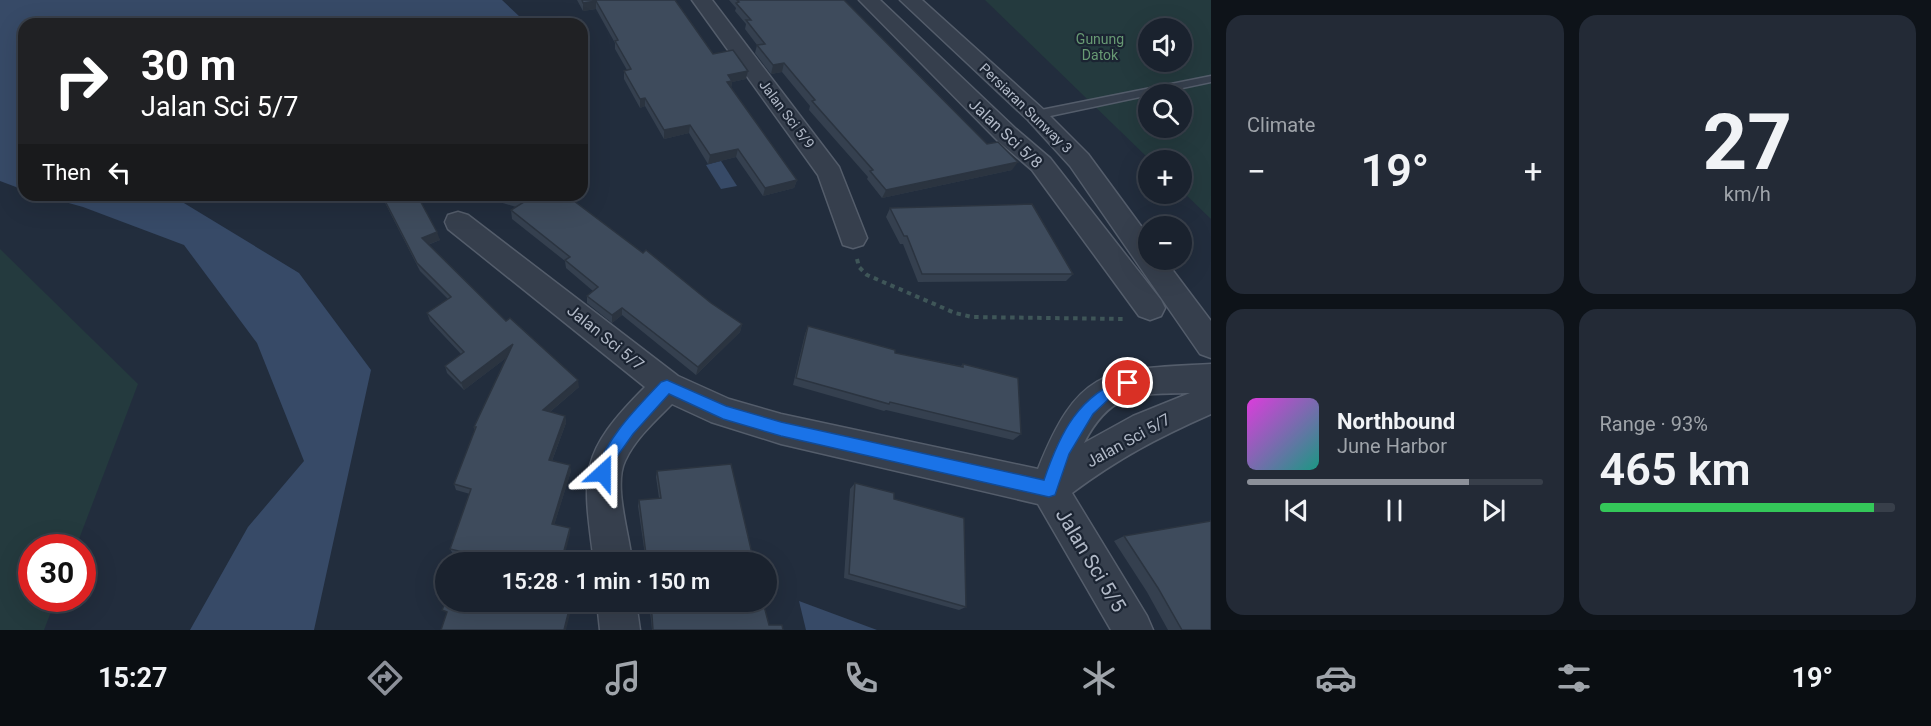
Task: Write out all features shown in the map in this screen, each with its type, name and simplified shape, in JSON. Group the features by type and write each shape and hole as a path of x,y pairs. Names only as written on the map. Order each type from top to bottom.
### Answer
{"street":[{"name":"Jalan Sci 5/9","path":"702,0 830,173 853,238"},
{"name":"Jalan Sci 5/8","path":"869,0 1007,135 1041,164 1150,308"},
{"name":"Persiaran Sunway 3","path":"910,0 1036,115 1079,160 1138,243"},
{"name":"Jalan Sci 5/7","path":"458,222 667,386 723,412 781,429 1049,489 1100,452 1145,428 1211,399"},
{"name":"Persiaran Sunway 3","path":"1157,270 1211,345"},
{"name":"Jalan Sci 5/7","path":"1049,489 1062,451 1087,410 1104,393 1128,383 1211,378"},
{"path":"612,552 603,473 610,454 627,429 667,386"},
{"name":"Jalan Sci 5/5","path":"1049,489 1133,630"},
{"path":"618,612 620,630"}],"lane":[{"path":"1036,115 1211,79"}],"path":[{"path":"853,238 859,267 867,274 955,313 972,317 1144,319 1150,314 1150,308"}],"green space":[{"name":"Gunung Datok","path":"985,0 1211,0 1211,219 1192,201 1192,150 1140,150"},
{"path":"0,249 138,384 81,534 18,534 18,612 51,612 44,630 0,630"}],"water":[{"path":"0,0 502,0 520,17 18,18 18,188 0,181"},
{"path":"721,161 737,186 721,189 706,165"},
{"path":"62,201 181,201 299,273 371,370 314,630 190,630 248,527 304,461 257,343 184,245"},
{"path":"799,601 877,630 806,630"}],"building":[{"path":"582,0 675,0 713,54 733,50 748,71 728,75 732,81 727,82 797,180 765,188 738,149 710,155 690,125 664,130 645,98 640,99 624,71 631,69 596,1 583,3"},
{"path":"737,0 844,0 987,144 998,142 1018,162 886,190 870,171 873,170 812,101 815,100 784,63 773,65 757,45 765,44 746,20 751,20 736,3 739,2"},
{"path":"385,201 420,201 437,232 422,238 506,321 510,318 578,380 543,410 565,416 549,460 570,465 552,524 570,528 564,552 463,552 450,549 471,489 454,484 476,427 474,427 513,344 461,383 445,366 464,352 427,313 451,297 417,263"},
{"path":"521,201 574,201 643,253 646,250 711,303 742,324 698,367 622,308 612,315 587,296 598,287 565,260 570,257 511,210 524,202"},
{"path":"1032,204 1073,274 922,274 907,236 904,236 890,208"},
{"path":"808,326 895,350 895,353 963,367 963,364 1018,378 1021,434 890,402 889,404 796,378"},
{"path":"731,464 752,552 646,552 639,500 661,498 657,471"},
{"path":"855,483 894,493 894,499 964,518 966,607 849,574"},
{"path":"1211,521 1211,630 1182,630 1124,536"},
{"path":"447,612 568,612 564,630 441,630"},
{"path":"652,612 766,612 769,625 782,625 783,630 653,630"}],"route":[{"path":"603,473 610,454 627,429 667,386 723,412 781,429 1049,489 1062,451 1087,410 1104,393 1128,383"}]}
